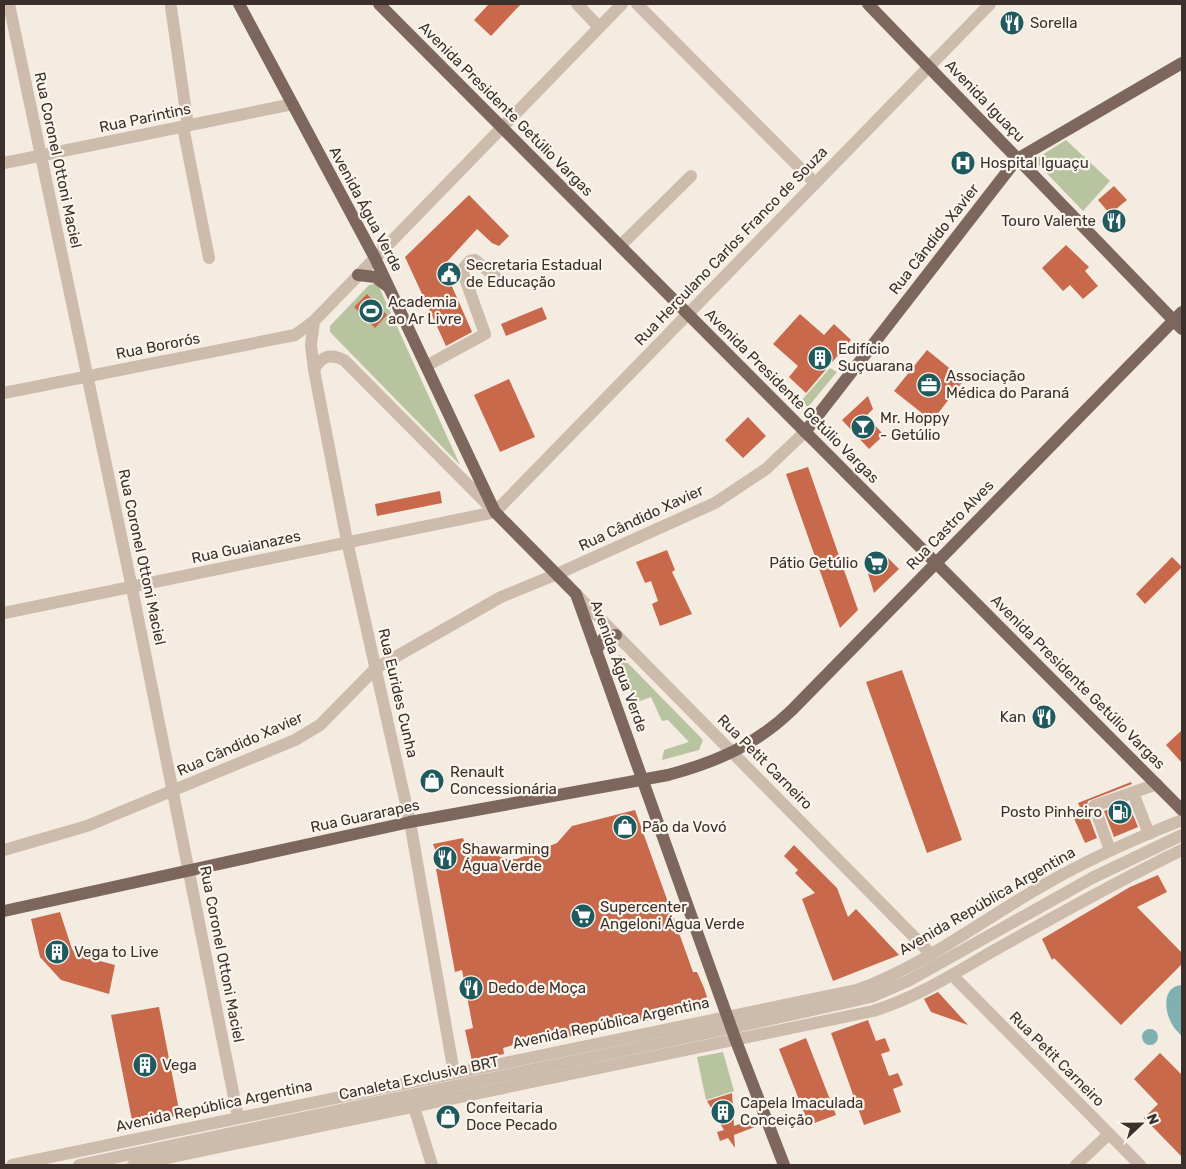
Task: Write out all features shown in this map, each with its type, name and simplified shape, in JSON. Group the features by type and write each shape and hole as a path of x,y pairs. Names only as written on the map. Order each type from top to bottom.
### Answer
{"main road":[{"name":"Avenida Água Verde","path":"240,4 374,258 495,512 576,594 727,1015 784,1165"},
{"name":"Avenida Presidente Getúlio Vargas","path":"379,4 1181,806"},
{"name":"Avenida Iguaçu","path":"868,4 1017,158 1179,320"},
{"name":"Rua Cândido Xavier","path":"805,432 1017,158 1182,63"},
{"path":"358,275 375,277 389,288"},
{"name":"Rua Castro Alves","path":"733,753 763,736 778,723 1179,320"},
{"path":"596,651 603,639 616,635"},
{"name":"Rua Guararapes","path":"4,911 189,872 410,822 643,780 685,770 733,753"}],"street":[{"name":"Rua Coronel Ottoni Maciel","path":"9,4 132,588 238,1117"},
{"path":"577,4 599,27"},
{"name":"Rua Bororós","path":"4,393 295,335 314,321 622,4"},
{"path":"637,4 815,183"},
{"name":"Rua Herculano Carlos Franco de Souza","path":"495,512 990,4"},
{"path":"171,7 186,127 209,258"},
{"name":"Rua Parintins","path":"4,164 292,104"},
{"path":"620,246 691,176"},
{"path":"426,366 485,334 462,270 470,260 475,260 499,280"},
{"name":"Rua Eurides Cunha","path":"314,321 311,345 314,370 347,541 410,822 454,1073"},
{"path":"314,370 324,357 337,356 344,360 495,512"},
{"name":"Rua Cândido Xavier","path":"4,850 69,832 172,792 308,732 320,725 376,668 501,597 698,511 734,492 766,469 805,432"},
{"name":"Rua Guaianazes","path":"4,613 495,512"},
{"name":"Rua Petit Carneiro","path":"576,594 930,953"},
{"path":"1110,850 1094,806 1157,784"},
{"path":"1132,793 1148,834"},
{"name":"Avenida República Argentina","path":"12,1165 727,1015 857,990 883,980 1043,886 1110,850 1182,820"},
{"name":"Canaleta Exclusiva BRT","path":"78,1165 734,1034 852,1002 893,988 1092,878 1182,835"},
{"path":"133,1165 152,1163 414,1107 734,1034 878,1009 952,974 1130,875 1182,850"},
{"name":"Canaleta Exclusiva BRT","path":"1092,878 1130,875"},
{"name":"Rua Petit Carneiro","path":"952,974 1140,1165"},
{"path":"414,1107 432,1165"},
{"path":"1076,1165 1109,1134"}],"green space":[{"path":"1066,140 1110,181 1083,211 1034,160"},
{"path":"375,284 379,287 460,465 330,332 330,326 369,285"},
{"path":"830,368 837,372 808,407 801,401"},
{"path":"620,655 703,740 699,750 662,760 664,750 689,742 668,720 662,721 651,697 635,703 618,656"},
{"path":"723,1052 734,1091 706,1100 697,1057"}],"water":[{"path":"1182,985 1182,1037 1169,1019 1166,1000 1171,990 1176,986"},
{"path":"1147,1029 1153,1029 1158,1034 1156,1043 1147,1045 1142,1040 1142,1034"}],"building":[{"path":"489,4 521,4 491,36 474,20"},
{"path":"1114,186 1127,200 1110,214 1098,200"},
{"path":"469,195 509,236 499,246 492,243 477,229 443,266 472,332 446,346 405,257"},
{"path":"1066,245 1089,267 1085,271 1098,286 1083,299 1070,285 1063,291 1042,268"},
{"name":"Academia ao Ar Livre","path":"367,294 387,315 375,328 354,307"},
{"path":"542,307 547,319 506,336 501,324"},
{"path":"800,314 824,335 834,324 851,340 806,393 789,377 798,366 773,344"},
{"name":"Associação Médica do Paraná","path":"927,350 964,380 932,421 894,391"},
{"path":"509,379 535,437 500,452 474,395"},
{"name":"Mr. Hoppy - Getúlio","path":"868,396 873,409 866,416 884,435 869,449 842,420"},
{"path":"748,417 766,436 743,458 725,440"},
{"path":"808,467 858,610 840,628 786,474"},
{"path":"440,491 442,503 377,516 375,504"},
{"path":"667,550 675,570 672,572 692,614 660,626 652,604 658,601 651,581 645,583 636,562"},
{"path":"884,554 899,569 874,593 867,570"},
{"path":"1172,557 1182,567 1145,604 1136,594"},
{"path":"902,670 962,840 927,853 866,682"},
{"path":"1182,730 1182,763 1166,745"},
{"path":"1131,782 1132,784 1088,801 1086,809 1097,838 1085,843 1073,816 1082,812 1078,803"},
{"path":"1128,803 1138,827 1114,837 1104,811"},
{"name":"Supercenter Angeloni Água Verde","path":"635,810 693,972 697,972 707,997 703,1003 687,1012 539,1043 538,1038 503,1048 504,1054 472,1061 465,1030 473,1028 462,970 455,972 436,869 442,868 433,844 463,838 467,850 480,847 505,859 517,859 557,843 572,826"},
{"path":"794,845 837,888 848,917 856,909 899,955 833,981 802,899 815,893 795,873 798,870 784,856"},
{"path":"1158,875 1167,892 1137,907 1182,953 1182,964 1121,1025 1054,958 1052,960 1042,939 1130,887"},
{"name":"Vega to Live","path":"60,912 72,949 77,955 115,965 109,994 61,980 40,957 31,919"},
{"path":"938,992 968,1025 931,1012 924,999"},
{"name":"Vega","path":"159,1007 180,1115 133,1125 111,1015"},
{"path":"868,1020 876,1041 885,1038 890,1051 881,1054 889,1076 898,1073 903,1085 893,1089 901,1112 864,1125 831,1033"},
{"path":"806,1038 836,1115 809,1125 779,1049"},
{"path":"1160,1053 1182,1075 1182,1157 1144,1118 1158,1104 1134,1079"},
{"name":"Capela Imaculada Conceição","path":"732,1093 734,1126 757,1118 760,1125 734,1135 735,1148 728,1138 720,1141 717,1132 724,1130 707,1101"}],"place":[{"name":"Sorella","path":"1012,23"},
{"name":"Hospital Iguaçu","path":"963,163"},
{"name":"Touro Valente","path":"1114,221"},
{"name":"Secretaria Estadual de Educação","path":"449,274"},
{"name":"Academia ao Ar Livre","path":"371,311"},
{"name":"Edifício Suçuarana","path":"820,358"},
{"name":"Associação Médica do Paraná","path":"929,385"},
{"name":"Mr. Hoppy - Getúlio","path":"863,427"},
{"name":"Pátio Getúlio","path":"876,563"},
{"name":"Kan","path":"1044,717"},
{"name":"Renault Concessionária","path":"432,781"},
{"name":"Posto Pinheiro","path":"1120,812"},
{"name":"Pão da Vovó","path":"625,827"},
{"name":"Shawarming Água Verde","path":"445,858"},
{"name":"Supercenter Angeloni Água Verde","path":"583,916"},
{"name":"Vega to Live","path":"57,952"},
{"name":"Dedo de Moça","path":"471,988"},
{"name":"Vega","path":"145,1065"},
{"name":"Capela Imaculada Conceição","path":"723,1112"},
{"name":"Confeitaria Doce Pecado","path":"448,1117"}]}
